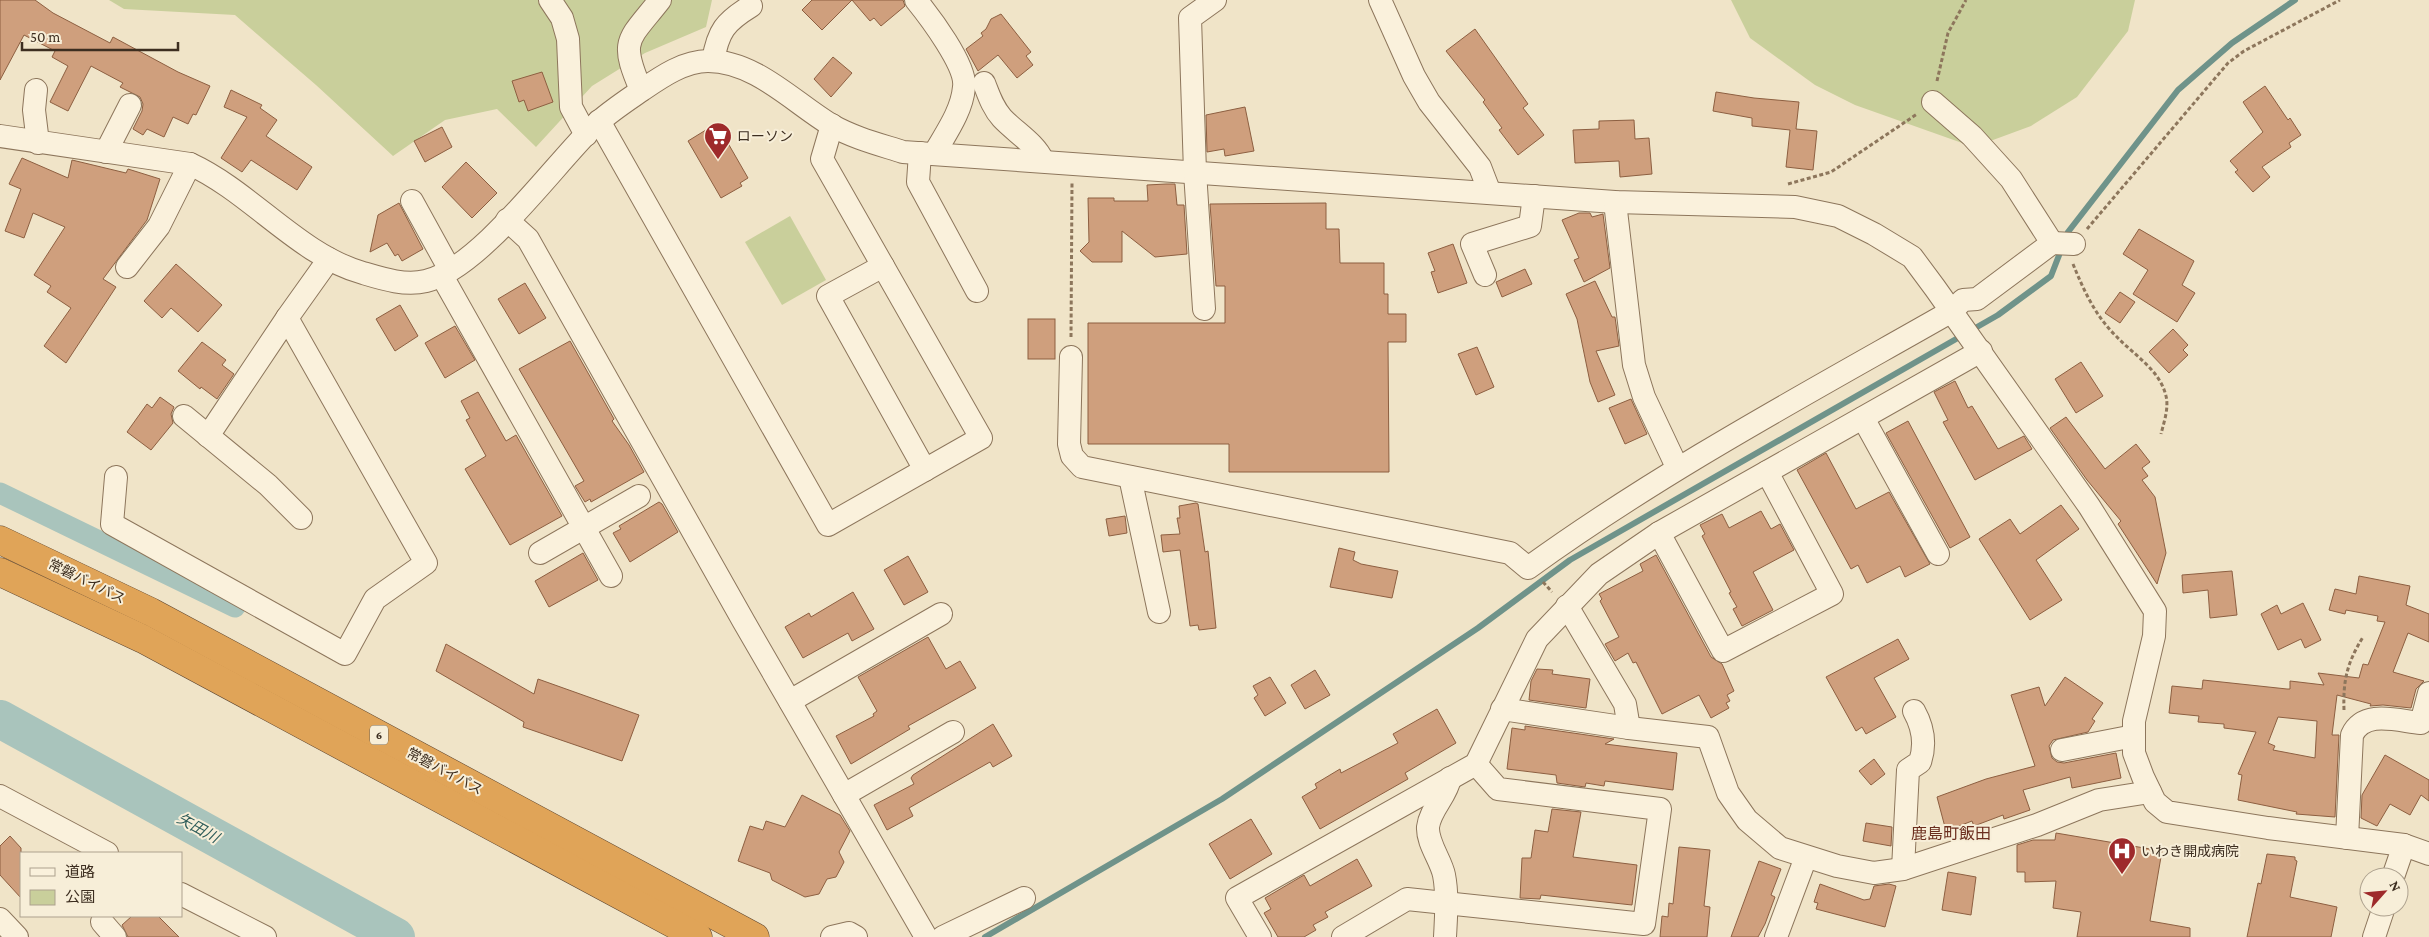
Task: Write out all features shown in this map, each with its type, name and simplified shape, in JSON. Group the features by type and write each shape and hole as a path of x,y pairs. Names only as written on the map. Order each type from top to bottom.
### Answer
{"highway":[{"name":"常磐バイパス","path":"0,540 151,612 755,937"},
{"name":"常磐バイパス","path":"0,572 143,639 698,937"}],"street":[{"path":"550,0 562,18 568,39 571,107 593,128 828,525 981,438 822,159 832,125"},
{"path":"641,90 630,66 628,47 632,36 660,0"},
{"path":"916,0 937,26 955,58 965,85 960,105 927,153 918,182 977,291"},
{"path":"1204,308 1195,172 1188,9 1215,0"},
{"path":"1380,0 1414,76 1429,102 1480,167 1490,193"},
{"path":"713,61 716,41 721,31 730,20 751,6"},
{"path":"0,136 190,164 214,175 235,189 274,222 329,259 360,272 399,282 424,281 446,273 481,248 593,128 641,90 669,72 706,60 728,63 761,77 832,125 857,139 903,152 1614,202 1795,207 1838,216 1874,234 1912,257 1982,352 2089,506 2155,611 2154,636 2134,721 2134,753 2155,802 2167,812 2404,845 2429,854"},
{"path":"984,83 991,103 1001,117 1039,151 1043,161"},
{"path":"36,90 34,110 38,143"},
{"path":"1071,357 1069,444 1072,456 1082,467 1510,553 1528,568 1584,527 1677,467 1952,311 1963,300 1977,299 2063,243 2011,179 1972,136 1933,102"},
{"path":"106,152 130,105"},
{"path":"127,267 159,226 190,164"},
{"path":"1485,275 1472,244 1530,226 1534,196"},
{"path":"412,201 446,273 610,576"},
{"path":"1614,202 1634,365 1644,396 1677,467"},
{"path":"507,220 528,239 926,937"},
{"path":"208,436 329,259"},
{"path":"882,266 828,296 926,470"},
{"path":"116,477 112,524 344,654 375,599 426,563 287,318"},
{"path":"1260,937 1238,898 1476,764 1537,639 1600,574 1659,533 1982,352"},
{"path":"184,416 268,485 301,518"},
{"path":"1863,418 1938,554"},
{"path":"1659,533 1723,651 1832,594 1767,472"},
{"path":"1130,477 1159,612"},
{"path":"540,553 639,496"},
{"path":"1567,606 1625,704 1629,728"},
{"path":"790,701 941,614"},
{"path":"2347,838 2352,735 2356,726 2372,718 2420,723 2429,693"},
{"path":"1502,709 1629,728 1708,737 1728,793 1747,820 1780,848 1837,866 1874,873 1903,869 2036,824 2099,800 2150,792"},
{"path":"1903,869 1908,770 1920,762 1924,750 1920,723 1914,711"},
{"path":"844,795 954,732"},
{"path":"2062,750 2134,736"},
{"path":"1343,937 1407,899 1644,924 1660,809 1498,789 1476,764"},
{"path":"1445,937 1446,903 1444,875 1428,828 1431,816 1448,789 1450,778"},
{"path":"0,796 105,852"},
{"path":"2397,867 2404,845"},
{"path":"1776,937 1806,857"},
{"path":"182,895 265,937"},
{"path":"943,937 1024,898"},
{"path":"2374,937 2381,917"},
{"path":"0,919 17,937"},
{"path":"832,937 849,933 856,937"}],"path":[{"path":"1761,206 1772,191 1786,184 1831,172 1933,102 1948,32 1966,0"},
{"path":"2161,434 2167,406 2166,394 2141,358 2117,337 2085,293 2063,243 2228,63 2244,51 2340,0"},
{"path":"1071,357 1072,163"},
{"path":"1528,568 1567,606"},
{"path":"2352,735 2344,710 2346,673 2351,657 2363,637"}],"green space":[{"path":"109,0 712,0 706,27 645,53 592,86 536,147 497,109 445,120 393,156 316,85 235,15 124,9"},
{"path":"1731,0 2135,0 2128,31 2077,97 2031,126 1993,140 1965,144 1855,105 1815,85 1750,38"},
{"path":"790,216 826,280 782,305 745,242"}],"building":[{"path":"0,0 35,0 53,13 110,43 113,37 178,72 210,86 196,115 193,114 188,124 173,117 164,137 147,129 143,135 133,129 142,111 143,104 140,97 120,87 123,83 91,66 68,111 50,102 68,66 52,57 55,51 24,35 0,80"},
{"path":"812,0 852,0 822,30 802,10"},
{"path":"852,0 903,0 905,6 881,26 874,18 870,21"},
{"path":"1001,14 1031,52 1026,56 1033,65 1017,78 998,55 978,71 966,49 983,36 981,33 986,29 991,19"},
{"path":"1475,29 1528,104 1523,108 1544,135 1518,155 1499,130 1502,128 1483,102 1485,100 1446,51"},
{"path":"833,57 852,73 831,97 814,79"},
{"path":"542,72 553,102 528,111 524,100 519,102 512,81"},
{"path":"2265,86 2288,120 2290,118 2301,135 2289,143 2291,147 2262,167 2270,177 2253,192 2235,172 2238,170 2230,161 2263,132 2243,102"},
{"path":"231,90 262,105 260,108 277,120 266,136 312,167 297,190 251,160 242,172 221,158 247,117 224,107"},
{"path":"1716,92 1799,102 1796,129 1817,131 1813,170 1786,167 1790,130 1752,126 1752,118 1713,111"},
{"path":"1245,107 1254,151 1225,156 1224,149 1207,152 1206,115"},
{"path":"1634,120 1635,139 1649,138 1652,174 1620,177 1619,161 1575,163 1573,130 1599,129 1599,121"},
{"name":"ローソン","path":"714,125 718,133 721,131 748,178 740,183 742,186 721,198 688,141"},
{"path":"442,127 452,147 425,162 414,141"},
{"path":"22,158 68,178 72,160 126,173 128,169 160,179 147,220 103,279 116,287 66,363 44,346 71,308 47,292 51,286 34,275 65,227 33,213 24,238 5,231 21,189 9,184"},
{"path":"466,162 497,193 472,218 442,187"},
{"path":"1175,184 1177,205 1184,205 1187,254 1155,257 1122,231 1122,262 1092,262 1080,251 1089,242 1088,198 1114,198 1114,201 1148,201 1147,185"},
{"path":"399,203 423,249 402,261 398,254 395,256 387,243 370,252 378,215"},
{"path":"1326,203 1326,229 1339,229 1340,263 1384,263 1384,294 1388,294 1388,314 1406,314 1406,342 1388,342 1389,472 1229,472 1229,444 1088,444 1088,323 1225,323 1225,286 1216,286 1210,204"},
{"path":"1579,213 1590,213 1592,217 1603,214 1610,268 1584,282 1574,260 1579,258 1562,220"},
{"path":"2139,229 2194,261 2182,285 2195,293 2177,322 2133,294 2148,270 2123,254"},
{"path":"1453,244 1467,283 1438,293 1431,272 1435,271 1428,253"},
{"path":"176,264 222,305 198,332 171,308 162,318 144,301"},
{"path":"1525,269 1532,284 1502,297 1496,282"},
{"path":"1595,281 1612,317 1615,317 1619,346 1596,351 1615,395 1598,402 1590,382 1577,319 1566,294"},
{"path":"525,283 546,318 519,334 498,299"},
{"path":"2120,292 2135,302 2120,323 2105,313"},
{"path":"400,305 418,336 395,351 376,319"},
{"path":"1028,319 1055,319 1055,359 1028,359"},
{"path":"455,326 475,360 445,378 425,343"},
{"path":"2173,329 2188,345 2183,350 2188,355 2169,373 2149,352"},
{"path":"570,341 614,419 612,421 629,445 644,472 591,502 590,499 585,502 575,486 584,481 519,369"},
{"path":"202,342 226,360 222,365 234,374 217,399 201,387 200,389 178,371"},
{"path":"1477,347 1494,387 1476,395 1458,354"},
{"path":"2081,362 2103,396 2076,413 2055,379"},
{"path":"1955,381 1968,408 1972,406 1998,449 2024,436 2032,449 1975,480 1943,422 1948,420 1934,392"},
{"path":"478,392 506,441 516,435 562,516 510,545 465,469 486,456 466,420 470,418 461,401"},
{"path":"160,397 174,407 171,414 173,423 151,450 127,432 147,404 152,408"},
{"path":"1631,399 1647,434 1625,444 1609,408"},
{"path":"2066,417 2105,469 2136,444 2150,462 2142,468 2148,476 2142,480 2155,497 2166,553 2157,584 2118,524 2121,521 2087,480 2050,428"},
{"path":"1908,421 1970,537 1950,548 1886,433"},
{"path":"1826,453 1856,509 1889,492 1930,564 1905,577 1900,566 1867,583 1858,565 1851,569 1797,470"},
{"path":"659,502 678,532 630,562 613,533 621,529 619,526"},
{"path":"1198,504 1205,552 1208,551 1216,628 1199,630 1198,625 1190,626 1180,550 1163,552 1161,535 1180,534 1177,518 1180,518 1179,506"},
{"path":"2061,505 2079,529 2036,560 2062,600 2030,620 1979,539 2010,519 2020,534"},
{"path":"1761,511 1771,529 1780,524 1794,550 1753,572 1773,610 1742,626 1733,609 1737,607 1729,593 1731,592 1702,536 1705,534 1700,525 1722,514 1729,528"},
{"path":"1125,516 1127,533 1109,536 1106,519"},
{"path":"1339,548 1355,552 1353,560 1361,564 1398,571 1392,598 1330,587"},
{"path":"583,553 598,580 549,607 535,581"},
{"path":"1656,555 1711,657 1722,664 1734,691 1727,695 1730,701 1726,703 1729,708 1711,718 1699,695 1662,714 1636,662 1633,663 1628,653 1615,661 1605,644 1619,637 1600,601 1602,599 1599,594 1643,571 1640,564"},
{"path":"908,556 928,592 904,605 884,570"},
{"path":"2232,571 2237,615 2210,618 2208,590 2183,593 2182,575"},
{"path":"2359,576 2410,586 2406,605 2429,614 2429,642 2408,633 2393,672 2424,681 2416,689 2411,708 2383,705 2370,706 2371,704 2337,695 2332,735 2339,735 2335,817 2296,814 2297,812 2238,800 2242,775 2238,774 2256,732 2224,728 2224,724 2198,722 2199,716 2169,713 2172,686 2202,689 2203,680 2290,689 2290,681 2324,685 2318,673 2359,678 2363,664 2368,665 2385,622 2377,621 2378,616 2346,610 2345,614 2329,610 2335,589 2356,594","holes":["2278,717 2317,721 2315,758 2273,750 2275,746 2268,743"]},
{"path":"853,592 874,629 852,641 848,633 803,658 785,627 809,613 811,617"},
{"path":"2303,603 2321,640 2305,648 2301,639 2278,650 2261,614 2277,605 2281,614"},
{"path":"928,637 946,669 960,661 976,688 908,726 910,729 851,764 836,736 874,716 873,714 877,711 858,677"},
{"path":"1898,639 1909,659 1874,678 1896,717 1866,734 1862,727 1856,731 1826,677"},
{"path":"446,644 534,694 538,679 639,715 622,761 523,727 524,722 436,671"},
{"path":"1537,669 1553,670 1552,674 1590,679 1586,708 1529,700 1531,681"},
{"path":"1315,670 1330,695 1305,709 1291,685"},
{"path":"1270,677 1286,703 1265,716 1254,698 1258,695 1253,686"},
{"path":"2065,677 2103,703 2092,719 2095,721 2088,732 2053,740 2049,746 2052,758 2057,762 2064,763 2116,753 2121,778 2072,788 2070,777 2023,790 2030,810 2004,819 2003,815 1974,826 1972,821 1946,831 1937,797 1986,779 2035,766 2011,695 2039,687 2045,706"},
{"path":"1437,709 1456,743 1405,773 1408,779 1320,829 1302,797 1317,788 1315,784 1340,769 1341,773 1398,743 1393,734"},
{"path":"993,724 1012,756 993,767 990,762 909,808 913,816 887,830 874,805 914,784 911,778 913,775"},
{"path":"1525,726 1614,739 1605,744 1677,753 1673,790 1605,781 1604,786 1586,783 1585,787 1557,783 1556,775 1507,769 1512,728 1525,730"},
{"path":"2385,755 2429,780 2429,801 2421,795 2410,815 2390,804 2377,826 2361,818 2362,795"},
{"path":"1874,759 1885,774 1871,785 1859,771"},
{"path":"802,795 840,815 850,831 839,852 844,862 836,877 827,879 819,894 805,897 772,880 770,873 738,861 750,826 763,830 766,821 785,827"},
{"path":"1552,809 1581,812 1573,857 1637,865 1632,905 1541,895 1540,899 1520,898 1522,858 1531,858 1535,830 1548,832"},
{"path":"1251,819 1272,854 1230,879 1209,844"},
{"path":"1866,823 1892,827 1891,846 1863,841"},
{"name":"いわき開成病院","path":"2056,833 2162,851 2150,921 2190,928 2190,937 2077,937 2081,912 2053,908 2056,881 2025,882 2025,872 2017,872 2017,845 2033,840 2055,840"},
{"path":"10,836 21,848 20,897 0,875 0,846"},
{"path":"1679,847 1710,850 1704,906 1710,907 1707,937 1660,937 1662,916 1668,917 1669,903 1673,904"},
{"path":"2267,854 2295,857 2297,861 2290,897 2337,907 2331,937 2247,937 2258,883 2261,884"},
{"path":"1357,859 1372,886 1325,912 1328,917 1313,925 1316,930 1304,937 1278,937 1264,913 1271,909 1265,898 1304,875 1310,886"},
{"path":"1759,861 1781,869 1771,895 1775,897 1758,937 1731,937"},
{"path":"1948,872 1976,877 1971,915 1942,910"},
{"path":"1820,884 1864,900 1870,899 1874,886 1889,884 1896,886 1885,927 1816,909 1818,903 1814,902"},
{"path":"131,917 159,917 179,937 128,937 122,925"}],"waterway":[{"path":"985,937 1222,799 1478,628 1570,560 1998,315 2051,276 2068,232 2178,90 2232,43 2295,0"},
{"path":"0,493 235,607"},
{"name":"矢田川","path":"0,719 396,937"}],"place":[{"name":"ローソン","path":"718,160"},
{"name":"いわき開成病院","path":"2122,875"}],"district":[{"name":"鹿島町飯田","path":"1951,833"}]}
